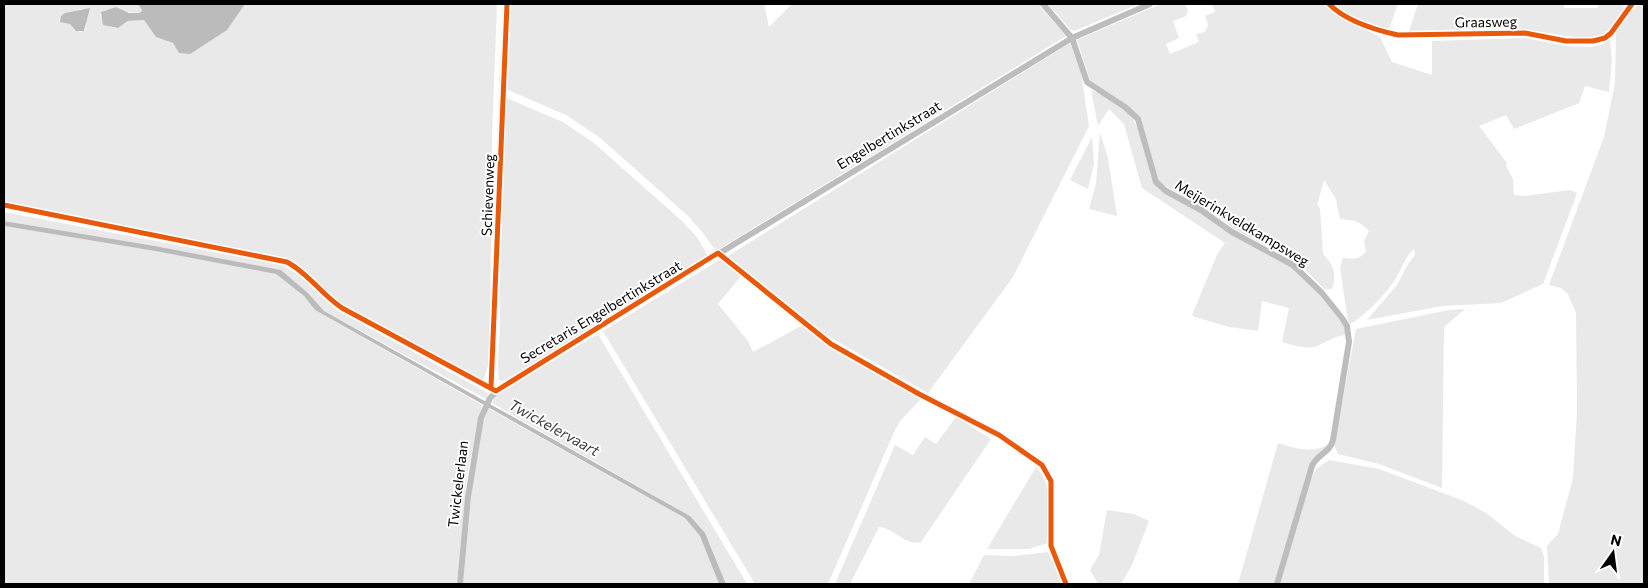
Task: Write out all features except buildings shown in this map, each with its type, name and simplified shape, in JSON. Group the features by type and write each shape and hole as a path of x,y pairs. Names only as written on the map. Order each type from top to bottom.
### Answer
{"street":[{"path":"1043,4 1072,38"},
{"name":"Engelbertinkstraat","path":"718,253 1072,38 1150,4"},
{"name":"Graasweg","path":"1329,4 1349,18 1398,35 1525,33 1585,42 1600,40 1612,33 1632,4"},
{"name":"Meijerinkveldkampsweg","path":"1072,38 1087,82 1126,107 1138,119 1156,182 1166,191 1202,210 1232,232 1294,265 1322,293 1347,326 1348,353 1332,446 1314,461 1277,584"},
{"name":"Secretaris Engelbertinkstraat","path":"496,391 718,253"},
{"name":"Twickelerlaan","path":"460,584 468,497 479,426 485,407 496,391"}],"shaded area":[{"path":"4,4 138,4 142,10 140,13 105,10 100,14 109,25 115,28 128,21 144,20 156,37 173,43 175,46 227,30 245,4 497,4 492,135 490,339 489,363 482,384 337,303 288,261 4,204","holes":["81,9 89,11 86,17 86,30 80,32 61,16"]},
{"path":"138,4 245,4 227,30 190,54 179,53 173,43 156,37 144,20 128,21 118,28 103,25 101,12 116,7 129,13 140,13 142,10"},
{"path":"503,4 764,4 769,27 792,4 1038,4 1066,36 716,251 687,215 599,137 566,115 499,86"},
{"path":"1048,4 1139,4 1074,31"},
{"path":"1161,4 1185,4 1188,10 1186,16 1173,21 1179,38 1166,44 1170,54 1199,42 1196,34 1205,32 1208,25 1205,16 1215,12 1212,4 1325,4 1341,17 1380,37 1392,62 1432,75 1432,41 1525,38 1565,46 1590,47 1603,44 1610,39 1612,60 1609,92 1585,86 1579,103 1514,129 1506,115 1479,126 1507,163 1506,166 1513,179 1514,195 1525,196 1570,190 1577,193 1543,284 1501,303 1442,306 1367,320 1397,285 1415,255 1414,249 1406,258 1394,282 1383,295 1369,310 1350,324 1340,268 1343,258 1353,259 1364,254 1366,251 1364,241 1369,231 1356,222 1340,219 1336,199 1324,180 1317,205 1320,208 1323,254 1334,270 1332,289 1324,289 1299,263 1234,229 1223,220 1159,182 1142,123 1127,105 1090,80 1077,40"},
{"path":"1333,4 1398,4 1388,31 1346,13"},
{"path":"1418,4 1564,4 1564,8 1598,8 1598,4 1623,4 1624,11 1606,34 1592,38 1580,38 1515,28 1409,31"},
{"path":"1640,4 1644,4 1644,584 1549,584 1547,546 1558,534 1573,478 1577,412 1576,313 1568,294 1561,288 1549,285 1604,137 1615,83 1616,33 1631,11"},
{"path":"90,8 84,31 76,31 70,24 60,22 61,16 65,13"},
{"path":"1070,43 1081,73 1089,126 1013,277 928,393 824,334 728,256"},
{"path":"1091,90 1113,100 1128,112 1138,128 1155,184 1291,266 1308,281 1345,326 1347,334 1313,347 1300,347 1282,342 1289,308 1262,301 1258,331 1229,327 1192,315 1217,255 1225,243 1142,188 1124,124 1109,109 1098,126"},
{"path":"499,95 563,122 594,143 682,221 697,237 709,258 503,381 499,380 498,364 500,322 497,232"},
{"path":"1100,132 1108,158 1117,216 1089,209 1096,184"},
{"path":"1092,137 1094,164 1088,189 1070,180"},
{"path":"4,212 281,265 290,269 340,312 488,393 486,399 324,311 308,293 281,270 155,246 4,221"},
{"path":"4,221 155,246 281,270 308,293 324,311 690,516 705,533 726,584 719,584 700,536 685,518 315,310 304,296 276,274 155,251 4,226"},
{"path":"4,226 155,251 276,274 304,296 315,310 482,405 467,475 457,584 4,584"},
{"path":"721,259 742,275 718,304 748,341 753,352 803,325 838,353 921,399 900,421 894,432 828,584 755,584 603,331"},
{"path":"1465,309 1444,327 1442,488 1379,464 1338,454 1334,445 1356,329 1449,310"},
{"path":"596,335 599,336 747,584 726,584 709,542 690,516 492,403 496,395"},
{"path":"488,408 685,518 700,536 719,584 463,584 472,488 483,422"},
{"path":"956,417 991,439 921,542 915,543 890,530 879,527 850,584 835,584 895,445 913,455 925,437 936,444"},
{"path":"1278,443 1298,449 1310,450 1330,444 1314,458 1274,584 1238,584"},
{"path":"1329,460 1379,469 1464,501 1486,513 1515,536 1541,548 1544,557 1544,584 1279,584 1310,482 1316,469"},
{"path":"1036,467 1042,475 1049,494 1047,543 1029,549 987,549"},
{"path":"1107,510 1134,514 1149,521 1132,565 1121,584 1098,584 1090,570 1099,555"},
{"path":"1048,552 1066,584 969,584 984,555 1013,556"}],"cycle path":[{"name":"Schievenweg","path":"491,387 507,4"},
{"path":"1329,4 1352,20 1398,35 1525,33 1566,41 1593,41 1605,38 1611,33 1632,4"},
{"path":"4,205 287,262 302,272 342,308 496,391 718,253 831,344 919,394 999,435 1042,465 1051,481 1051,546 1066,584"}],"water label":[{"name":"Twickelervaart","path":"554,428"}]}
